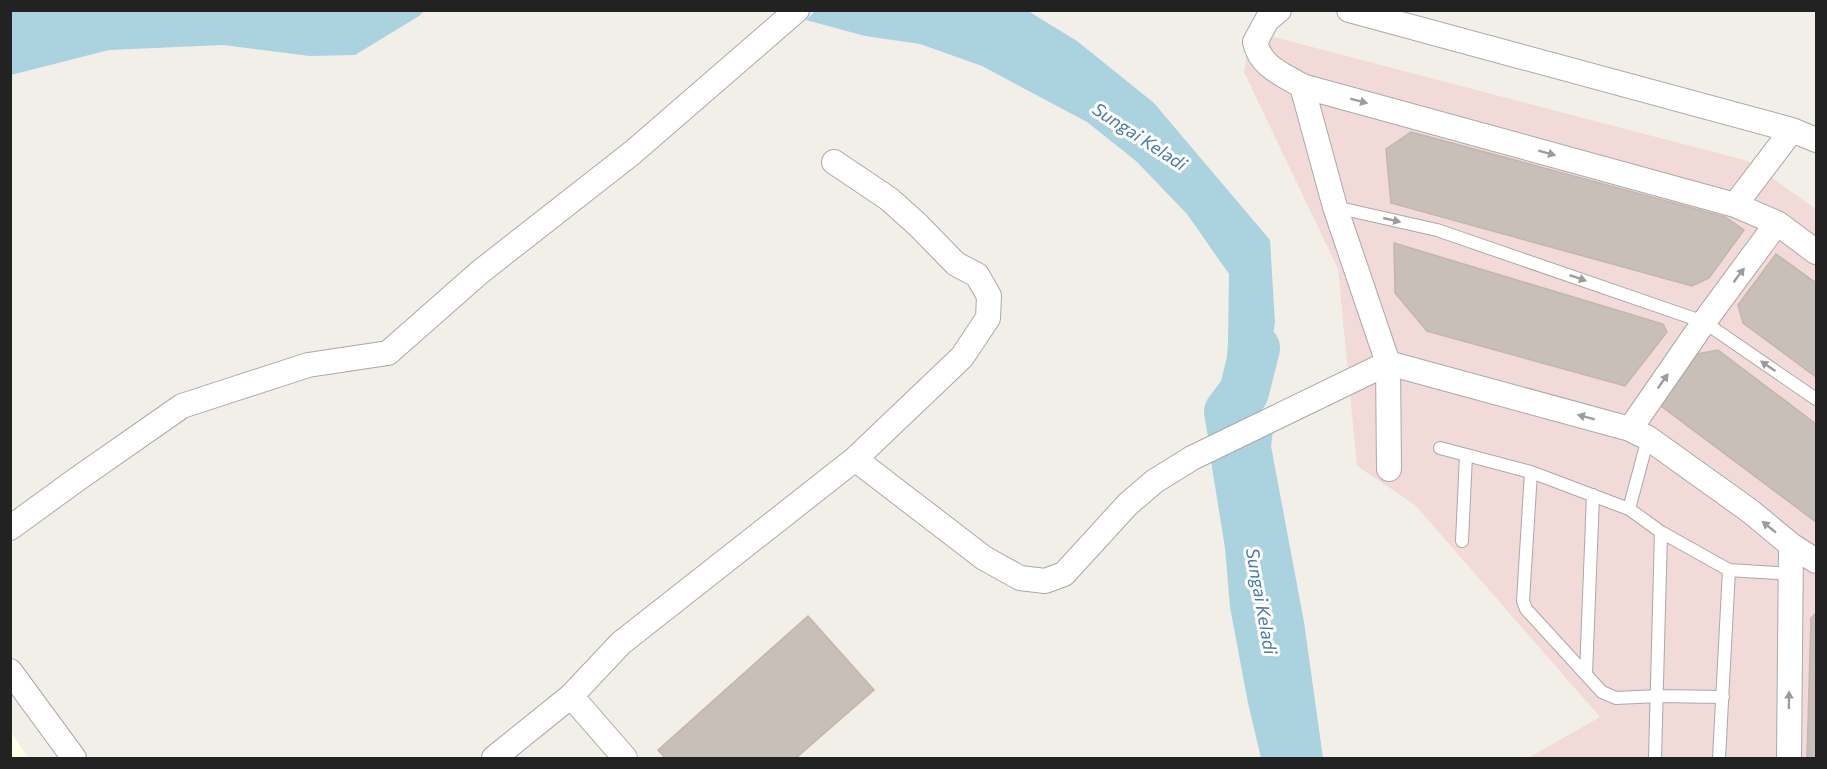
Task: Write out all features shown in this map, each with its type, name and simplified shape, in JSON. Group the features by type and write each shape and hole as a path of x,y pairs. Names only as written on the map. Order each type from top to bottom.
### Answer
{"street":[{"path":"10,528 182,406 308,365 388,353 480,272 632,153 797,10"},
{"path":"1279,10 1267,20 1255,42 1258,54 1274,70 1302,86 1735,206 1777,223 1816,252"},
{"path":"1349,10 1791,130 1816,140"},
{"path":"1302,86 1335,207 1389,363 1389,469"},
{"path":"1735,206 1791,130"},
{"path":"494,759 571,696 621,644 855,459 962,357 988,318 988,296 977,275 956,264 889,199 834,162"},
{"path":"1639,434 1704,322 1777,223"},
{"path":"855,459 984,558 1020,578 1046,581 1064,574 1074,566 1128,504 1155,482 1192,458 1389,363 1639,434 1750,511 1791,545 1816,561"},
{"path":"1789,759 1791,545"},
{"path":"10,671 74,759"},
{"path":"571,696 625,759"}],"lane":[{"path":"1335,207 1437,230 1704,322 1816,399"},
{"path":"1629,509 1639,434"},
{"path":"1440,448 1531,472 1629,509 1661,532 1729,570 1791,574"},
{"path":"1462,541 1466,455"},
{"path":"1531,472 1523,601 1526,609 1602,692 1616,698 1723,697"},
{"path":"1586,674 1593,495"},
{"path":"1654,759 1661,532"},
{"path":"1719,759 1729,570"}],"shaded area":[{"path":"1251,31 1748,161 1816,209 1816,758 1528,758 1600,717 1415,505 1357,466 1338,269 1244,72"},
{"path":"11,732 28,758 11,758"}],"water":[{"path":"11,10 424,11 355,55 310,56 223,45 109,50 11,75"},
{"path":"816,10 1028,11 1077,41 1154,103 1270,240 1275,323 1261,400 1213,417 1225,389 1229,274 1187,214 1136,161 1087,122 982,66 920,44 865,36 806,20"},
{"path":"1273,431 1271,446 1304,622 1323,758 1261,758 1230,607 1225,548 1210,455"}],"building":[{"path":"1411,132 1725,217 1744,230 1709,278 1692,286 1391,203 1386,149"},
{"path":"1394,243 1663,324 1667,332 1625,386 1427,331 1395,293"},
{"path":"1776,254 1816,283 1816,377 1743,323 1738,305"},
{"path":"1718,350 1816,424 1816,522 1661,406 1697,354"},
{"path":"1816,613 1816,758 1807,758 1811,618"},
{"path":"808,616 874,690 796,758 665,758 658,750"}],"waterway":[{"name":"Sungai Keladi","path":"1243,492 1229,412 1244,392 1255,348"}]}
